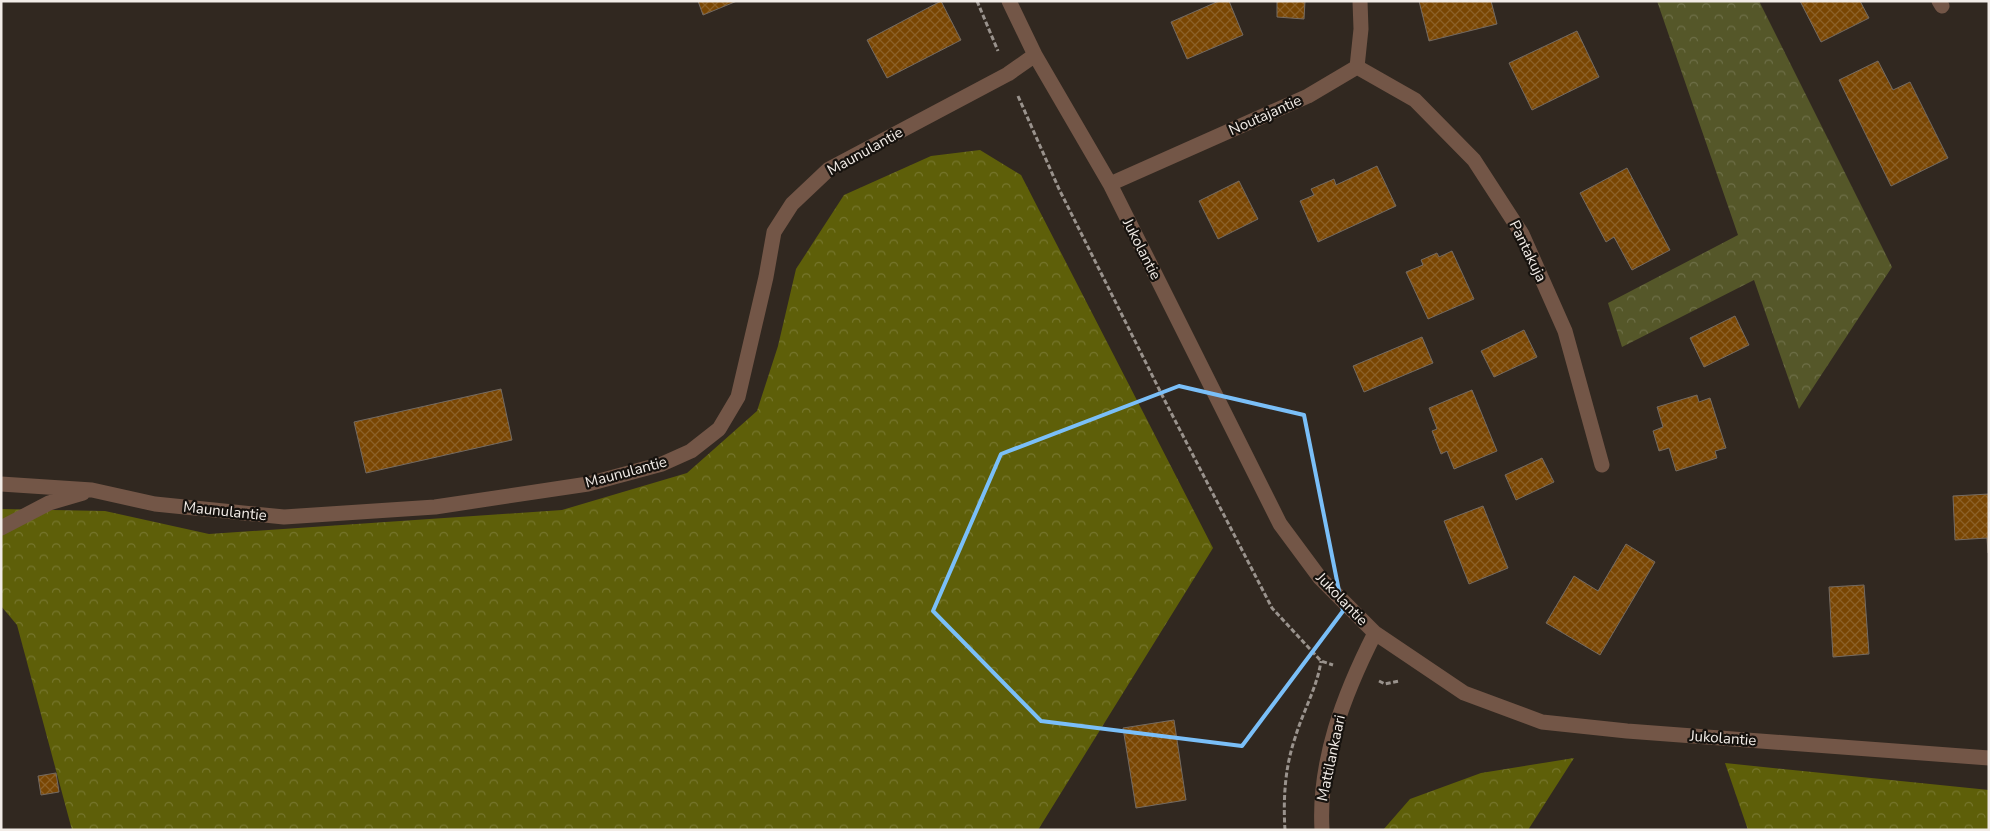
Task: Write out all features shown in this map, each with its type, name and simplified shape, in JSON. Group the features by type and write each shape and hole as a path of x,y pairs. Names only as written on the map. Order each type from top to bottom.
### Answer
{"street":[{"name":"Jukolantie","path":"1009,1 1035,55 1110,184 1280,524 1320,578 1375,633 1464,693 1542,722 1627,731 1989,758"},
{"path":"1357,67 1361,29 1360,1"},
{"name":"Maunulantie","path":"1,484 92,490 155,504 284,517 435,507 588,484 669,461 691,451 719,428 738,397 766,278 774,232 792,204 829,169 1008,74 1035,55"},
{"name":"Noutajantie","path":"1110,184 1308,96 1357,67"},
{"name":"Pantakuja","path":"1357,67 1415,100 1474,160 1522,234 1565,331 1602,465"},
{"path":"1,528 49,504 92,490"},
{"name":"Mattilankaari","path":"1322,830 1320,802 1336,723 1355,672 1375,633"}],"path":[{"path":"977,1 1059,188 1166,403 1272,608 1321,661 1385,684 1435,674"},
{"path":"1285,830 1283,799 1294,738 1318,681 1321,661"}],"highlighted area":[{"path":"1179,386 1304,415 1343,611 1242,746 1041,721 933,611 1001,454"}],"green space":[{"path":"1657,1 1759,1 1892,267 1799,409 1754,280 1622,347 1608,303 1738,235"},
{"path":"980,150 1021,175 1213,548 1038,830 72,830 17,625 1,606 1,509 105,511 209,534 562,510 687,473 757,411 778,346 796,269 844,195 931,156"},
{"path":"1574,758 1528,830 1383,830 1410,799 1481,773"},
{"path":"1725,763 1989,790 1989,830 1748,830"}],"building":[{"path":"698,1 737,1 703,15"},
{"path":"941,1 961,40 887,78 867,40"},
{"path":"1219,1 1229,1 1243,35 1187,59 1171,22"},
{"path":"1277,1 1305,1 1304,19 1277,17"},
{"path":"1419,1 1491,1 1497,24 1429,41"},
{"path":"1800,1 1860,1 1869,18 1821,42"},
{"path":"1577,31 1599,77 1532,110 1509,63"},
{"path":"1878,61 1893,90 1910,82 1948,158 1891,186 1839,80"},
{"path":"1377,166 1396,206 1318,242 1300,201 1314,195 1311,189 1334,179 1336,185"},
{"path":"1627,168 1670,250 1632,270 1614,237 1606,242 1580,193"},
{"path":"1239,181 1258,219 1218,239 1199,201"},
{"path":"1452,251 1474,299 1428,319 1406,272 1423,265 1421,260 1437,253 1439,257"},
{"path":"1735,316 1749,345 1704,367 1690,338"},
{"path":"1524,330 1537,357 1494,377 1481,351"},
{"path":"1422,337 1433,363 1364,392 1353,366"},
{"path":"501,389 512,440 366,473 354,422"},
{"path":"1472,390 1497,451 1454,469 1447,451 1441,454 1432,431 1437,429 1429,408"},
{"path":"1697,395 1699,402 1710,398 1726,448 1715,451 1717,458 1676,471 1669,448 1659,451 1653,431 1663,427 1657,407"},
{"path":"1542,458 1554,482 1516,500 1505,475"},
{"path":"1989,494 1988,553 1987,538 1955,540 1953,496"},
{"path":"1483,506 1508,568 1469,584 1444,521"},
{"path":"1626,544 1655,562 1600,655 1546,623 1574,576 1598,591"},
{"path":"1864,585 1869,654 1833,657 1829,587"},
{"path":"1174,720 1186,800 1136,808 1123,728"},
{"path":"56,773 59,792 41,795 38,776"}]}
